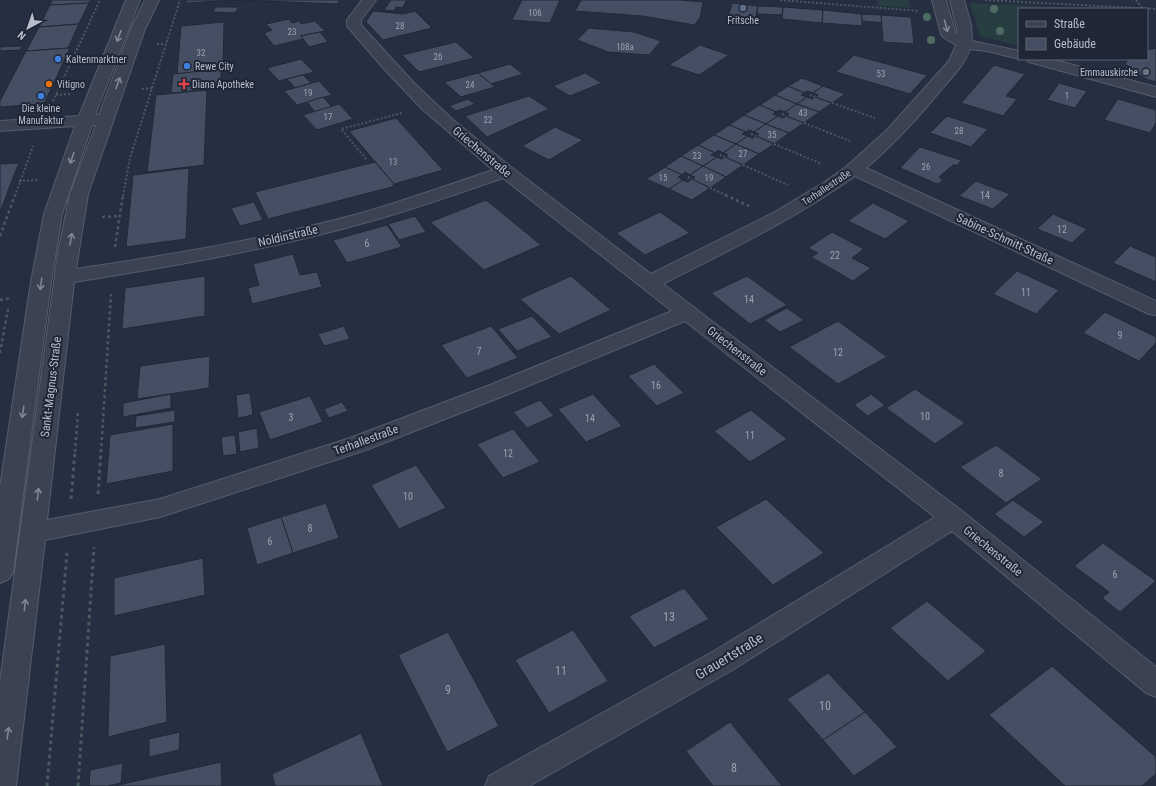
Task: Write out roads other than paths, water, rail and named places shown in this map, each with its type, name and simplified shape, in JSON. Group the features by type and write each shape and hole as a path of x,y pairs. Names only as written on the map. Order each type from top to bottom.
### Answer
{"street":[{"name":"Sankt-Magnus-Straße","path":"1,786 65,277 79,194 94,120 133,0"},
{"name":"Sankt-Magnus-Straße","path":"0,572 49,232 53,214 94,120 152,0"},
{"name":"Griechenstraße","path":"369,0 354,20 354,26 383,60 428,106 505,171 953,518 1156,684"},
{"path":"958,0 966,36 965,44"},
{"path":"941,6 948,34 965,44 987,47 1018,55"},
{"name":"Terhallestraße","path":"649,283 775,219 814,197 850,172 900,126 956,64 962,54 965,44"},
{"path":"1038,60 1156,92"},
{"path":"0,126 94,120"},
{"name":"Noldinstraße","path":"65,277 199,255 344,223 413,203 505,171"},
{"name":"Sabine-Schmitt-Straße","path":"850,172 1156,309"},
{"name":"Terhallestraße","path":"34,532 160,508 358,444 498,390 687,312"},
{"name":"Grauertstraße","path":"500,786 724,660 953,518"}],"place":[{"name":"Fritsche","path":"743,8"},
{"name":"Kaltenmarktner","path":"58,59"},
{"name":"Rewe City","path":"187,66"},
{"name":"Emmauskirche","path":"1146,72"},
{"name":"Vitigno","path":"49,84"},
{"name":"Diana Apotheke","path":"184,84"},
{"name":"Die kleine Manufaktur","path":"41,96"}]}
